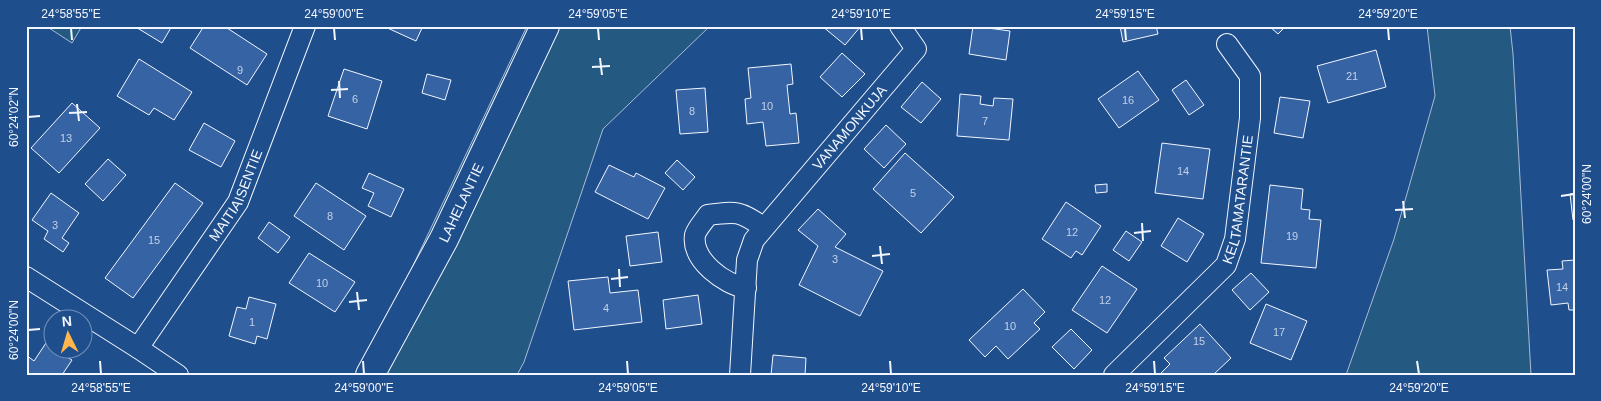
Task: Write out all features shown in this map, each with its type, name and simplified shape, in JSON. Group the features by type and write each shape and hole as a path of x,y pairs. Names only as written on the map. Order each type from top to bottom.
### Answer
{"main road":[{"name":"LAHELANTIE","path":"370,375 444,239 545,26"}],"street":[{"name":"MAITIAISENTIE","path":"138,348 238,202 305,26"},
{"name":"VANAMONKUJA","path":"740,375 747,260 754,240 916,50 900,26"},
{"name":"KELTAMATARANTIE","path":"1114,375 1226,265 1235,239 1250,118 1250,76 1227,44"},
{"path":"746,288 737,286 708,267 697,254 695,234 708,215 725,213 744,214 764,227"},
{"path":"26,277 178,375"}],"shaded area":[{"path":"46,26 82,26 72,43"},
{"path":"527,26 710,26 603,129 524,362 517,375 361,375"},
{"path":"1427,26 1510,26 1531,375 1346,375 1394,239 1435,96"}],"building":[{"path":"134,26 172,26 162,43"},
{"path":"204,26 224,26 267,54 247,85 190,48"},
{"path":"383,26 423,26 416,41"},
{"path":"822,26 861,26 845,45"},
{"path":"973,26 1010,31 1006,60 969,54"},
{"path":"1120,26 1156,26 1158,34 1123,42"},
{"path":"1269,26 1286,26 1278,34"},
{"path":"1376,50 1386,87 1328,103 1317,66"},
{"path":"842,53 865,74 842,97 820,77"},
{"path":"139,59 192,92 174,120 154,108 149,115 117,96"},
{"path":"791,64 793,84 787,85 790,114 796,113 799,143 766,146 763,122 747,124 745,99 751,98 748,68"},
{"path":"344,69 382,81 367,129 328,116"},
{"path":"1138,71 1159,100 1119,128 1098,99"},
{"path":"427,74 451,80 445,100 422,93"},
{"path":"1186,80 1204,105 1189,115 1172,90"},
{"path":"922,82 941,99 921,123 901,107"},
{"path":"705,88 708,132 680,134 676,90"},
{"path":"960,94 981,96 980,104 993,106 994,98 1013,99 1009,140 957,136"},
{"path":"1280,97 1310,101 1303,138 1274,133"},
{"path":"72,103 100,128 59,173 31,148"},
{"path":"204,123 235,141 221,167 189,150"},
{"path":"886,125 906,144 884,168 864,149"},
{"path":"1162,143 1210,149 1203,199 1155,193"},
{"path":"905,153 954,197 921,233 873,189"},
{"path":"108,159 126,175 103,201 85,184"},
{"path":"677,160 695,177 683,190 665,173"},
{"path":"609,165 634,177 636,173 665,188 648,219 595,192"},
{"path":"369,173 404,189 391,217 368,206 374,193 362,188"},
{"path":"175,183 203,203 133,298 105,278"},
{"path":"316,183 366,216 344,250 294,216"},
{"path":"1107,184 1107,192 1096,193 1095,185"},
{"path":"1270,185 1303,189 1301,209 1310,210 1309,219 1321,220 1316,268 1261,263"},
{"path":"51,193 79,213 62,238 69,243 63,252 44,239 48,231 32,220"},
{"path":"1575,193 1575,219 1573,220 1570,194"},
{"path":"1066,202 1101,226 1082,255 1076,251 1071,258 1042,239"},
{"path":"818,209 846,234 835,247 883,271 860,316 799,285 818,246 798,230"},
{"path":"1178,218 1204,234 1187,262 1161,246"},
{"path":"269,222 290,237 278,253 258,238"},
{"path":"1126,231 1142,242 1129,261 1113,250"},
{"path":"658,232 662,262 630,266 626,236"},
{"path":"309,253 355,282 335,312 289,283"},
{"path":"1575,260 1575,310 1569,310 1568,303 1551,305 1547,270 1563,269 1562,261"},
{"path":"1102,266 1137,289 1107,333 1072,310"},
{"path":"1251,273 1269,292 1250,310 1232,290"},
{"path":"608,277 610,293 638,290 642,322 574,330 568,281"},
{"path":"1023,289 1045,312 1034,323 1040,329 1008,359 996,346 985,357 969,340"},
{"path":"698,295 702,324 666,329 663,300"},
{"path":"249,297 276,304 267,339 257,336 255,344 229,336 237,307 246,309"},
{"path":"1266,304 1307,321 1291,360 1250,343"},
{"path":"1200,324 1231,358 1213,375 1159,375 1170,364 1164,358"},
{"path":"1071,329 1092,350 1074,369 1052,347"},
{"path":"42,349 42,358 69,358 72,360 62,375 26,375 26,355 34,361"},
{"path":"773,355 806,358 805,375 771,375"}]}
